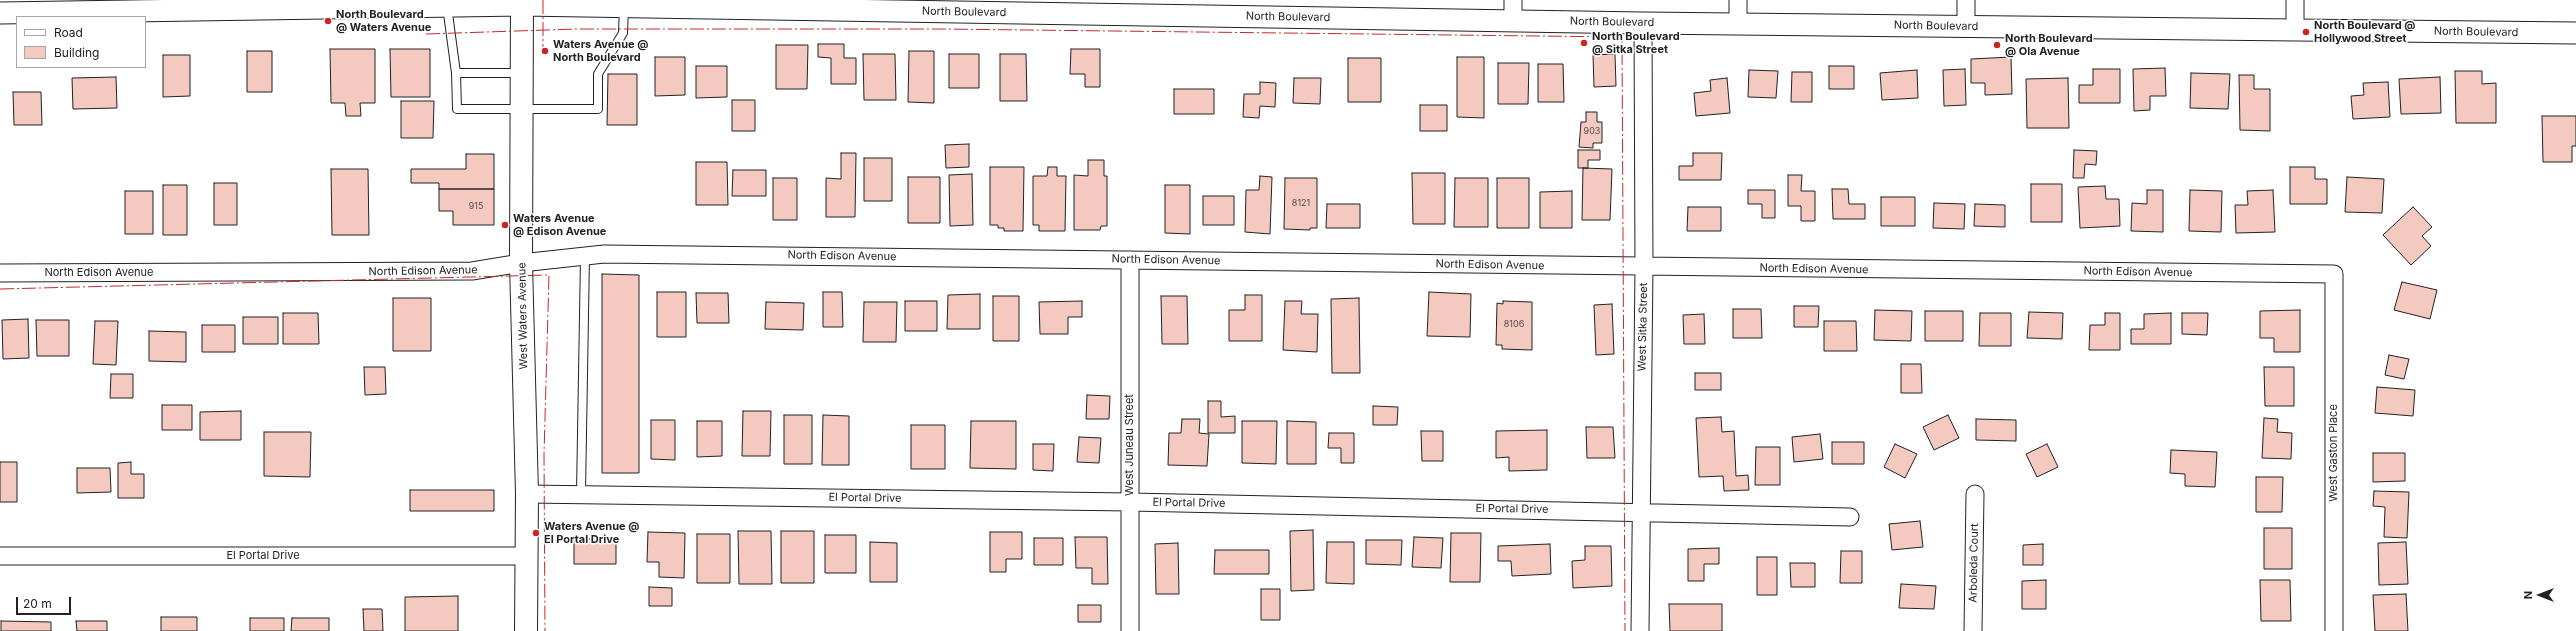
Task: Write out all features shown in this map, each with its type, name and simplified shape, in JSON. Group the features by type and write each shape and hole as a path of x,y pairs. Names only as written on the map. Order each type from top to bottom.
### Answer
{"main road":[{"name":"West Waters Avenue","path":"522,2 521,263 527,494 526,631"}],"street":[{"path":"1738,0 1738,24"},
{"path":"1966,0 1966,26"},
{"path":"2295,0 2295,30"},
{"name":"North Boulevard","path":"0,13 447,6 522,2 1513,10 1643,23 2576,33"},
{"name":"West Sitka Street","path":"1640,631 1644,268 1643,23"},
{"name":"North Edison Avenue","path":"0,273 472,271 521,263 612,254 1644,268 2334,274"},
{"name":"West Juneau Street","path":"1130,260 1130,631"},
{"name":"West Gaston Place","path":"2334,274 2334,631"},
{"name":"El Portal Drive","path":"527,494 581,493 1130,502 1642,511 1850,517"},
{"name":"Arboleda Court","path":"1973,631 1974,494"},
{"name":"El Portal Drive","path":"0,556 526,556"}],"lane":[{"path":"447,6 456,73 457,109 598,109 598,74 623,34 624,3"},
{"path":"456,73 522,73"},
{"path":"581,493 585,256"}],"building":[{"path":"818,44 844,44 844,58 856,58 856,84 831,84 831,58 818,57"},
{"path":"776,45 808,45 807,89 776,89"},
{"path":"330,49 375,49 375,103 360,103 361,116 346,116 345,103 331,103"},
{"path":"390,49 430,49 430,97 391,97"},
{"path":"1071,49 1100,49 1100,87 1085,87 1085,74 1070,74"},
{"path":"247,51 272,51 272,92 247,92"},
{"path":"909,51 934,51 934,103 908,102"},
{"path":"863,54 895,54 896,100 864,100"},
{"path":"949,54 979,54 979,88 949,88"},
{"path":"1000,54 1026,54 1027,101 1000,101"},
{"path":"1615,54 1616,86 1594,87 1593,55"},
{"path":"163,55 190,55 190,96 163,97"},
{"path":"655,57 685,57 685,95 655,96"},
{"path":"1457,57 1484,57 1484,118 1457,117"},
{"path":"2011,57 2012,94 1985,95 1985,83 1971,83 1971,59"},
{"path":"1348,58 1381,58 1381,102 1348,102"},
{"path":"1498,63 1529,63 1528,104 1498,104"},
{"path":"1538,64 1563,64 1564,102 1538,102"},
{"path":"696,66 727,66 727,97 696,98"},
{"path":"1829,66 1854,66 1854,89 1829,89"},
{"path":"2165,68 2166,96 2150,96 2150,110 2134,111 2133,69"},
{"path":"1965,69 1966,105 1944,106 1943,70"},
{"path":"2093,69 2120,69 2120,103 2079,103 2079,85 2093,85"},
{"path":"1749,70 1778,71 1776,98 1748,97"},
{"path":"1917,70 1918,98 1882,100 1880,73"},
{"path":"2455,71 2482,71 2482,84 2496,83 2496,123 2456,123"},
{"path":"1792,72 1812,72 1812,102 1791,102"},
{"path":"2191,73 2230,74 2228,109 2190,108"},
{"path":"608,74 637,74 637,125 607,125"},
{"path":"2239,75 2254,75 2254,89 2270,89 2270,131 2240,130"},
{"path":"116,77 117,108 73,109 72,78"},
{"path":"2440,77 2441,113 2401,114 2399,79"},
{"path":"1294,78 1321,78 1320,104 1293,103"},
{"path":"1727,78 1730,113 1696,116 1694,93 1711,91 1710,80"},
{"path":"2068,78 2069,128 2027,128 2026,79"},
{"path":"1260,82 1276,83 1275,107 1260,106 1259,118 1243,117 1244,94 1260,94"},
{"path":"2388,82 2390,117 2353,119 2351,96 2364,95 2363,83"},
{"path":"1174,89 1214,89 1214,114 1174,114"},
{"path":"13,92 41,92 42,125 14,125"},
{"path":"732,100 755,100 755,131 732,131"},
{"path":"401,101 434,101 433,138 401,138"},
{"path":"1420,105 1447,105 1447,131 1420,131"},
{"path":"1586,112 1597,112 1597,122 1602,122 1602,143 1593,143 1593,148 1579,147 1581,122 1586,122"},
{"path":"2542,116 2576,116 2576,146 2572,146 2572,162 2543,162"},
{"path":"969,144 969,167 946,168 945,145"},
{"path":"1578,150 1600,150 1600,160 1588,160 1588,168 1578,168"},
{"path":"2074,150 2097,151 2096,165 2085,164 2084,178 2073,178"},
{"path":"841,153 856,153 855,217 826,217 826,178 841,179"},
{"path":"1693,153 1722,153 1721,180 1679,180 1679,166 1693,166"},
{"path":"466,154 494,154 494,189 439,189 439,183 411,183 411,169 466,169"},
{"path":"864,158 892,158 892,201 864,201"},
{"path":"1088,160 1104,160 1104,176 1107,176 1107,226 1101,226 1100,230 1074,230 1074,175 1088,176"},
{"path":"696,162 727,162 728,205 696,205"},
{"path":"990,167 1024,167 1023,231 1004,231 1004,228 998,228 998,225 990,225"},
{"path":"1048,167 1057,167 1057,176 1066,176 1065,231 1039,231 1039,225 1033,225 1033,176 1047,176"},
{"path":"2290,167 2315,167 2315,179 2327,179 2327,204 2290,204"},
{"path":"1583,168 1612,169 1610,220 1582,220"},
{"path":"331,169 368,169 369,235 332,235"},
{"path":"733,170 766,170 766,196 732,196"},
{"path":"1412,173 1445,173 1445,224 1413,224"},
{"path":"972,174 973,225 950,226 949,175"},
{"path":"1788,175 1802,175 1801,191 1815,191 1815,221 1801,221 1801,206 1788,206"},
{"path":"1260,176 1272,177 1270,234 1245,232 1246,190 1259,190"},
{"path":"908,177 940,177 940,223 908,223"},
{"path":"2347,177 2384,179 2382,213 2345,212"},
{"path":"773,178 797,178 797,220 773,220"},
{"path":"1285,178 1317,178 1317,228 1310,228 1310,230 1284,229"},
{"path":"1455,178 1488,178 1488,227 1454,227"},
{"path":"1497,178 1529,178 1529,228 1497,228"},
{"path":"214,183 237,183 237,225 214,225"},
{"path":"2031,184 2062,184 2062,222 2031,222"},
{"path":"163,185 187,185 187,235 163,235"},
{"path":"1165,185 1190,185 1190,234 1165,233"},
{"path":"2105,186 2106,199 2119,199 2120,226 2080,228 2078,187"},
{"path":"439,189 494,189 494,225 453,225 453,211 439,211"},
{"path":"1832,189 1848,189 1849,204 1865,204 1865,219 1833,219"},
{"path":"1748,190 1775,190 1775,218 1762,218 1762,204 1748,204"},
{"path":"2147,190 2163,190 2163,232 2131,231 2132,203 2147,204"},
{"path":"2190,190 2222,191 2221,232 2189,231"},
{"path":"2273,190 2275,232 2236,233 2235,205 2248,205 2247,191"},
{"path":"125,191 153,191 153,234 125,234"},
{"path":"1572,191 1572,228 1540,228 1540,192"},
{"path":"1203,196 1234,196 1234,225 1203,225"},
{"path":"1881,197 1915,197 1915,226 1881,226"},
{"path":"1934,203 1965,204 1964,229 1933,228"},
{"path":"1327,204 1360,204 1360,228 1326,228"},
{"path":"1975,204 2005,205 2005,227 1974,226"},
{"path":"1688,207 1721,207 1721,231 1687,231"},
{"path":"2413,207 2432,227 2422,236 2431,246 2411,265 2383,235"},
{"path":"602,274 639,275 639,473 602,473"},
{"path":"2402,282 2437,290 2430,319 2394,310"},
{"path":"657,292 686,292 686,337 657,337"},
{"path":"823,292 842,292 843,327 823,327"},
{"path":"1429,292 1471,294 1470,337 1427,336"},
{"path":"696,293 728,293 729,323 697,323"},
{"path":"980,294 980,329 947,329 948,295"},
{"path":"1245,295 1262,295 1262,341 1229,341 1229,310 1245,310"},
{"path":"993,296 1019,296 1019,341 993,341"},
{"path":"1161,296 1187,296 1188,344 1162,344"},
{"path":"393,298 431,298 431,351 393,351"},
{"path":"1359,298 1360,373 1332,373 1331,299"},
{"path":"905,301 937,301 937,331 905,331"},
{"path":"1082,301 1082,317 1068,317 1068,334 1040,334 1039,302"},
{"path":"1285,301 1302,301 1301,314 1318,314 1317,352 1283,350"},
{"path":"1503,301 1532,302 1532,350 1502,349 1502,345 1496,345 1497,303 1503,304"},
{"path":"766,302 804,303 803,330 765,329"},
{"path":"864,302 897,302 896,342 863,342"},
{"path":"1612,304 1614,354 1596,355 1594,305"},
{"path":"1794,306 1819,306 1818,327 1794,327"},
{"path":"1733,309 1761,309 1762,338 1733,338"},
{"path":"1875,310 1912,311 1911,341 1874,340"},
{"path":"2300,310 2300,352 2274,352 2274,338 2260,338 2260,311"},
{"path":"1925,311 1963,311 1963,341 1925,341"},
{"path":"2029,312 2063,313 2062,339 2027,338"},
{"path":"283,313 318,313 319,344 283,344"},
{"path":"1980,313 2011,313 2011,346 1979,346"},
{"path":"2105,313 2120,313 2120,350 2089,350 2090,325 2105,325"},
{"path":"2171,313 2171,344 2131,344 2131,329 2144,329 2144,314"},
{"path":"2182,313 2208,313 2207,335 2182,334"},
{"path":"1704,314 1705,344 1684,344 1683,315"},
{"path":"243,317 278,317 278,344 243,344"},
{"path":"28,319 29,358 3,359 2,320"},
{"path":"36,320 69,320 69,356 37,356"},
{"path":"95,321 118,321 116,365 93,364"},
{"path":"1824,321 1856,321 1857,351 1824,351"},
{"path":"202,325 235,325 235,352 202,352"},
{"path":"149,331 186,332 186,362 149,361"},
{"path":"2389,355 2409,359 2404,379 2385,375"},
{"path":"1901,364 1921,364 1922,393 1901,393"},
{"path":"364,367 385,367 386,394 365,395"},
{"path":"2264,367 2294,367 2294,406 2265,406"},
{"path":"1695,373 1721,373 1721,390 1695,390"},
{"path":"111,374 133,374 133,398 110,398"},
{"path":"2377,387 2415,390 2413,416 2375,413"},
{"path":"1087,395 1110,396 1109,419 1086,419"},
{"path":"1208,401 1221,401 1221,417 1235,416 1235,433 1208,433"},
{"path":"162,405 192,405 192,430 162,430"},
{"path":"1373,406 1398,407 1397,425 1373,425"},
{"path":"241,411 241,440 200,440 200,412"},
{"path":"743,411 771,411 770,456 742,456"},
{"path":"784,415 812,415 812,464 784,464"},
{"path":"823,415 849,416 849,465 822,465"},
{"path":"1948,415 1959,438 1934,450 1923,427"},
{"path":"1721,417 1722,432 1734,431 1736,476 1748,475 1749,490 1724,491 1723,476 1699,477 1696,418"},
{"path":"2264,418 2278,419 2277,432 2292,433 2291,459 2262,458"},
{"path":"1182,419 1200,419 1199,433 1209,434 1207,466 1168,465 1169,433 1181,433"},
{"path":"1976,419 2016,420 2016,441 1976,440"},
{"path":"651,420 675,420 675,460 651,459"},
{"path":"697,421 722,421 722,456 697,457"},
{"path":"971,421 1016,421 1016,469 970,468"},
{"path":"1242,421 1277,421 1276,464 1242,463"},
{"path":"1287,421 1316,422 1316,464 1287,464"},
{"path":"911,425 945,425 945,469 911,469"},
{"path":"1586,427 1613,427 1615,458 1587,458"},
{"path":"1547,430 1547,470 1509,471 1509,457 1496,458 1496,431"},
{"path":"1421,431 1443,431 1443,461 1422,461"},
{"path":"264,432 311,432 310,477 264,476"},
{"path":"1329,433 1354,433 1354,463 1341,463 1341,448 1328,448"},
{"path":"1820,434 1823,459 1794,462 1792,437"},
{"path":"1079,437 1101,438 1099,463 1077,462"},
{"path":"1832,442 1864,442 1864,464 1832,464"},
{"path":"1033,444 1054,444 1053,471 1033,470"},
{"path":"1895,444 1917,454 1905,478 1884,467"},
{"path":"2047,444 2058,467 2037,477 2026,454"},
{"path":"1756,447 1780,447 1780,485 1755,485"},
{"path":"2171,450 2217,452 2215,487 2185,486 2185,474 2170,473"},
{"path":"2373,453 2405,453 2405,481 2373,482"},
{"path":"0,462 17,462 17,502 0,502"},
{"path":"131,462 131,474 144,474 144,498 118,498 118,463"},
{"path":"77,468 110,468 111,492 77,493"},
{"path":"2256,477 2283,477 2282,512 2256,512"},
{"path":"410,490 494,490 494,511 410,511"},
{"path":"2374,491 2409,492 2407,538 2384,537 2385,507 2373,506"},
{"path":"1920,521 1923,547 1892,550 1889,524"},
{"path":"2264,528 2292,528 2292,569 2264,569"},
{"path":"1313,530 1314,590 1291,591 1290,531"},
{"path":"738,531 771,531 772,584 739,584"},
{"path":"781,531 814,531 814,583 781,583"},
{"path":"648,532 685,533 684,578 659,577 659,562 647,562"},
{"path":"990,532 1022,532 1022,559 1006,559 1006,572 990,572"},
{"path":"1451,533 1481,533 1480,582 1450,582"},
{"path":"697,534 730,534 730,583 697,583"},
{"path":"825,535 856,535 856,573 825,573"},
{"path":"1075,537 1107,537 1108,584 1092,584 1092,568 1076,568"},
{"path":"1414,537 1443,538 1441,568 1412,567"},
{"path":"1034,538 1063,538 1063,565 1034,565"},
{"path":"574,539 616,539 616,564 574,564"},
{"path":"1366,540 1402,540 1401,565 1366,564"},
{"path":"870,542 897,543 897,582 870,582"},
{"path":"1327,542 1354,542 1354,584 1326,583"},
{"path":"2406,542 2408,584 2379,585 2378,543"},
{"path":"1178,543 1179,594 1156,594 1155,544"},
{"path":"1550,544 1551,574 1512,576 1511,561 1498,561 1498,546"},
{"path":"2043,544 2043,565 2023,565 2023,545"},
{"path":"1585,546 1611,546 1612,586 1573,588 1572,561 1585,560"},
{"path":"1719,548 1719,564 1704,564 1704,581 1688,581 1688,549"},
{"path":"1215,550 1269,550 1269,574 1214,574"},
{"path":"1841,551 1862,551 1862,583 1840,583"},
{"path":"1757,557 1777,557 1777,595 1757,595"},
{"path":"1790,563 1815,563 1815,587 1791,587"},
{"path":"2046,580 2046,609 2022,609 2022,581"},
{"path":"2260,580 2290,580 2291,621 2261,621"},
{"path":"1901,584 1936,586 1934,609 1899,608"},
{"path":"649,587 672,588 672,606 649,606"},
{"path":"1261,589 1280,589 1280,620 1261,620"},
{"path":"2406,594 2408,631 2375,631 2373,595"},
{"path":"458,596 458,631 405,631 405,597"},
{"path":"1669,604 1722,604 1722,631 1670,631"},
{"path":"1078,605 1101,605 1101,622 1078,622"},
{"path":"363,609 382,609 383,631 364,631"},
{"path":"161,617 197,617 197,631 161,631"},
{"path":"250,618 284,618 284,631 250,631"},
{"path":"292,618 329,618 329,631 291,631"},
{"path":"1,621 51,622 51,631 1,631"},
{"path":"76,621 107,621 107,631 77,631"}],"power":[{"path":"543,0 543,55"},
{"path":"426,34 577,29 943,29 1622,37 1625,631"},
{"path":"0,289 549,275 544,454 545,631"}],"place":[{"name":"North Boulevard @ Waters Avenue","path":"328,21"},
{"name":"North Boulevard @ Hollywood Street","path":"2306,32"},
{"name":"North Boulevard @ Sitka Street","path":"1584,43"},
{"name":"North Boulevard @ Ola Avenue","path":"1997,45"},
{"name":"Waters Avenue @ North Boulevard","path":"545,51"},
{"name":"Waters Avenue @ Edison Avenue","path":"505,225"},
{"name":"Waters Avenue @ El Portal Drive","path":"536,533"}]}
